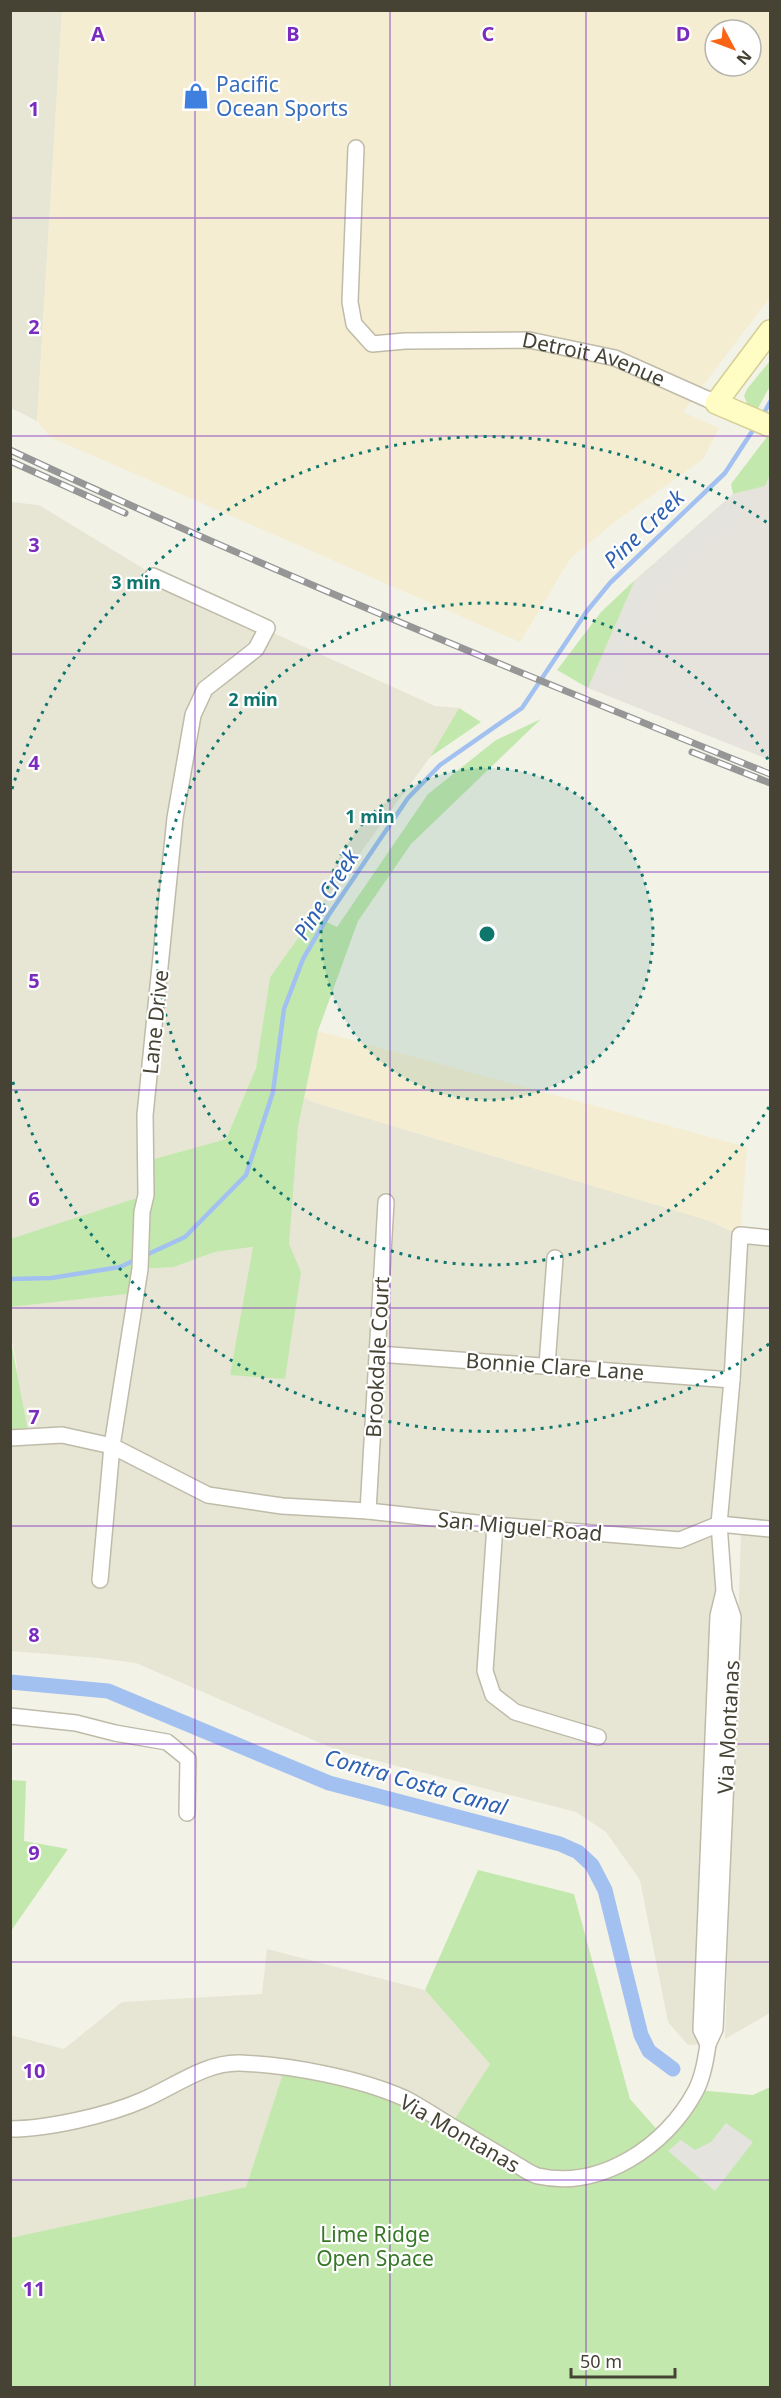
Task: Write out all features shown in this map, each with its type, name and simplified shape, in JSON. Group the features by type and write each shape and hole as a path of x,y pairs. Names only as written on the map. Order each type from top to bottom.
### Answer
{"street":[{"name":"Detroit Avenue","path":"356,148 350,302 354,324 372,344 405,341 529,340 540,342 615,358 771,426"},
{"path":"716,403 771,332"},
{"name":"Lane Drive","path":"100,1580 111,1446 140,1269 142,1212 146,1195 145,1115 176,818 193,715 205,688 256,650 267,628 153,576"},
{"name":"Brookdale Court","path":"368,1511 386,1202"},
{"path":"771,1238 740,1234 732,1380 719,1524 771,1529"},
{"path":"548,1365 555,1258"},
{"name":"Bonnie Clare Lane","path":"378,1354 732,1380"},
{"name":"San Miguel Road","path":"10,1438 62,1435 111,1446 208,1495 282,1506 368,1511 495,1525 681,1540 719,1524"},
{"name":"Via Montanas","path":"10,2129 87,2118 143,2100 211,2068 238,2063 285,2067 360,2083 405,2099 536,2176 565,2179 598,2173 620,2166 648,2149 685,2108 697,2090 708,2044 701,2030 718,1616 724,1591 719,1524"},
{"path":"495,1525 485,1671 493,1695 515,1712 598,1737"},
{"path":"10,1716 76,1723 115,1733 167,1742 188,1759 188,1813"}],"shaded area":[{"path":"10,11 62,11 37,421 11,408"},
{"path":"62,11 770,11 770,297 683,412 719,428 703,459 616,521 570,559 520,642 50,437 37,421"},
{"path":"770,475 770,760 588,688 635,580 733,494 764,486"},
{"path":"735,495 746,510 653,593 611,689 595,682 637,582"},
{"path":"10,502 39,505 144,569 269,631 435,706 459,708 430,757 270,977 256,1068 226,1139 147,1161 146,1195 11,1239"},
{"path":"318,1031 747,1147 740,1235 707,1220 313,1102 304,1097"},
{"path":"304,1097 313,1102 707,1220 740,1235 770,1238 770,1529 720,1524 708,2044 688,2045 668,2022 640,1880 606,1832 576,1812 339,1751 136,1663 11,1651 11,1438 17,1366 11,1336 10,1307 136,1293 140,1269 174,1267 215,1252 254,1247 230,1375 301,1272 288,1245 298,1127"},
{"path":"741,1534 770,1537 770,2013 725,2039"},
{"path":"267,1949 425,1990 490,2064 451,2126 285,2067 246,2187 11,2238 10,2035 64,2049 122,2002 262,1994"},
{"path":"726,2123 753,2142 715,2191 668,2151 681,2140 695,2150 711,2142"}],"green space":[{"path":"770,361 770,386 757,410 749,408 744,396 747,389"},
{"path":"770,433 770,475 765,486 733,494 731,484"},
{"path":"635,580 588,688 557,670 601,612"},
{"path":"459,708 481,722 430,757"},
{"path":"541,719 411,844 358,921 318,1031 298,1127 289,1244 301,1272 285,1379 230,1375 253,1247 215,1252 174,1267 141,1269 136,1293 11,1307 10,1239 146,1195 147,1161 226,1139 256,1068 270,977 314,916 337,927 428,794 496,740"},
{"path":"10,1336 29,1437 11,1438"},
{"path":"11,1780 26,1781 24,1841 68,1849 11,1931"},
{"name":"Lime Ridge Open Space","path":"478,1870 574,1894 630,2099 661,2134 697,2090 753,2095 770,2087 770,2387 11,2387 10,2238 246,2187 285,2067 360,2083 451,2125 490,2064 425,1990"}],"waterway":[{"name":"Pine Creek","path":"763,415 770,402"},
{"name":"Pine Creek","path":"10,1279 51,1278 120,1267 185,1237 246,1175 273,1092 284,1009 303,959 328,916 408,798 440,765 522,708 587,611 610,583 725,473 755,427"},
{"name":"Contra Costa Canal","path":"10,1682 108,1691 329,1783 560,1844 578,1852 592,1865 605,1890 641,2035 649,2051 673,2069"}],"railway":[{"path":"10,450 293,577 770,774"},
{"path":"10,461 125,513"},
{"path":"692,752 770,783"}],"place":[{"name":"Pacific Ocean Sports","path":"196,96"}]}
